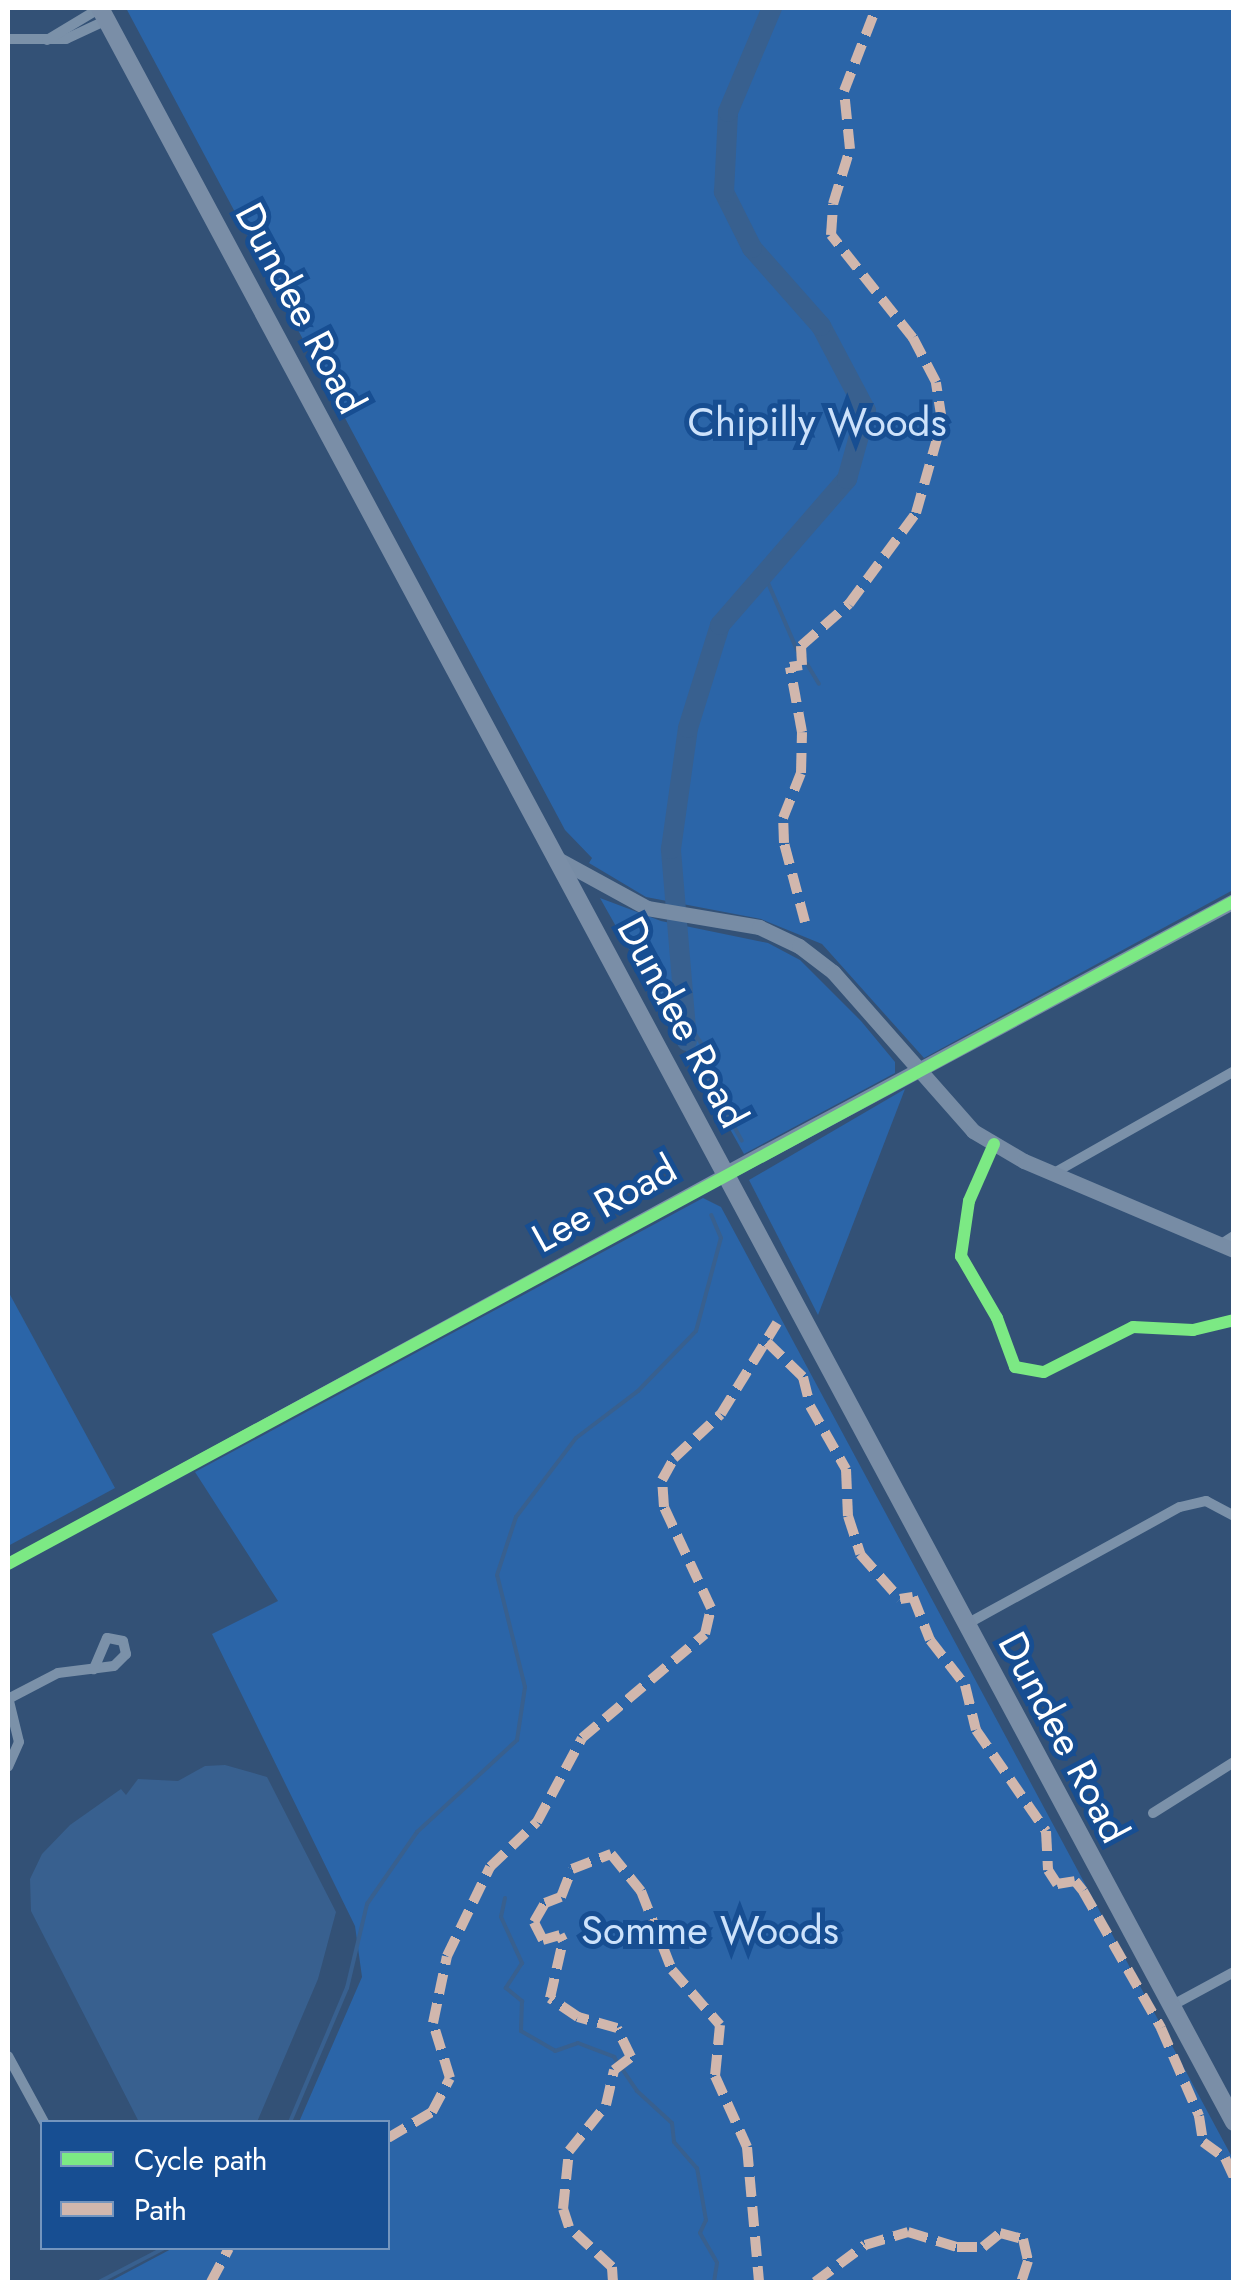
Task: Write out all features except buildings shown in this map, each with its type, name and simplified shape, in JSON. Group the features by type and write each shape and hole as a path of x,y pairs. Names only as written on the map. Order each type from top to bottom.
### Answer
{"main road":[{"name":"Dundee Road","path":"103,12 964,1626 1234,2122"},
{"path":"554,856 660,911 760,927 800,946 833,972 951,1111 994,1144 1054,1173 1229,1244"},
{"name":"Lee Road","path":"724,1174 1234,901"}],"street":[{"path":"8,39 66,39 103,12"},
{"path":"1054,1173 1234,1071"},
{"path":"994,1144 969,1201 960,1256 998,1318 1015,1366 1044,1372 1133,1327 1194,1330 1234,1320"},
{"name":"Lee Road","path":"8,1564 724,1174"},
{"path":"964,1626 1180,1507 1206,1501 1234,1516"},
{"path":"8,1767 19,1742 8,1698 45,1678 94,1669"},
{"path":"1153,1813 1234,1762"},
{"path":"1170,2006 1234,1972"},
{"path":"8,2056 43,2120"}],"green space":[{"name":"Chipilly Woods","path":"126,8 1233,8 1233,890 924,1058 822,944 761,919 646,897 589,863 592,858 565,830"},
{"path":"600,898 661,921 768,943 800,960 861,1021 895,1062 895,1073 744,1154"},
{"path":"905,1089 818,1315 749,1180"},
{"name":"Somme Woods","path":"703,1198 721,1207 1233,2159 1233,2282 109,2282 169,2250 390,2250 390,2120 300,2120 362,1977 355,1926 212,1634 278,1601 195,1472"},
{"path":"8,1291 115,1488 8,1546"}],"shaded area":[{"path":"225,1765 267,1777 336,1912 318,1979 258,2120 138,2120 31,1911 30,1879 42,1854 70,1825 121,1789 126,1795 138,1779 178,1781 205,1766"}],"waterway":[{"path":"687,1041 671,849 688,728 720,625 847,479 866,411 821,326 752,248 724,192 728,112 772,8"},
{"path":"765,576 797,650"},
{"path":"807,664 819,684"},
{"path":"680,1012 703,1046 709,1081 742,1141"},
{"path":"291,2120 347,1988 367,1904 417,1832 517,1740 525,1687 497,1575 516,1517 576,1438 638,1391 696,1331 721,1238 711,1215"},
{"path":"505,1898 501,1917 522,1963 506,1988 522,2001 521,2031 555,2051 578,2043 614,2057 637,2091 672,2123 674,2142 697,2168 706,2220 700,2233 717,2263 714,2282"},
{"path":"99,2282 160,2250"}],"marked path":[{"path":"805,922 784,843 783,818 801,773 802,732 790,667 802,665 801,646 849,604 916,513 942,421 936,382 913,338 831,235 833,204 850,149 844,91 876,8"},
{"path":"390,2137 432,2112 450,2078 433,2023 447,1956 490,1867 537,1822 582,1738 705,1634 711,1608 664,1507 662,1480 674,1458 721,1414 777,1323"},
{"path":"767,1342 803,1377 810,1406 846,1469 848,1516 860,1554 900,1599 913,1597 930,1640 965,1685 976,1730 1046,1831 1048,1870 1057,1884 1075,1881 1083,1891 1161,2028 1199,2116 1203,2142 1225,2158 1234,2177"},
{"path":"613,2282 612,2267 569,2227 563,2209 569,2151 606,2105 614,2070 631,2057 617,2028 578,2017 550,1998 563,1941 560,1935 543,1940 534,1922 545,1903 561,1897 572,1869 611,1854 641,1891 672,1970 720,2025 715,2076 747,2147 759,2282"},
{"path":"815,2282 865,2245 908,2232 957,2247 983,2247 1000,2233 1023,2239 1028,2261 1021,2282"},
{"path":"211,2282 228,2250"}],"cycle path":[{"path":"8,1564 1234,901"},
{"path":"994,1144 969,1201 961,1256 997,1318 1015,1367 1044,1372 1133,1327 1193,1330 1234,1320"}]}
